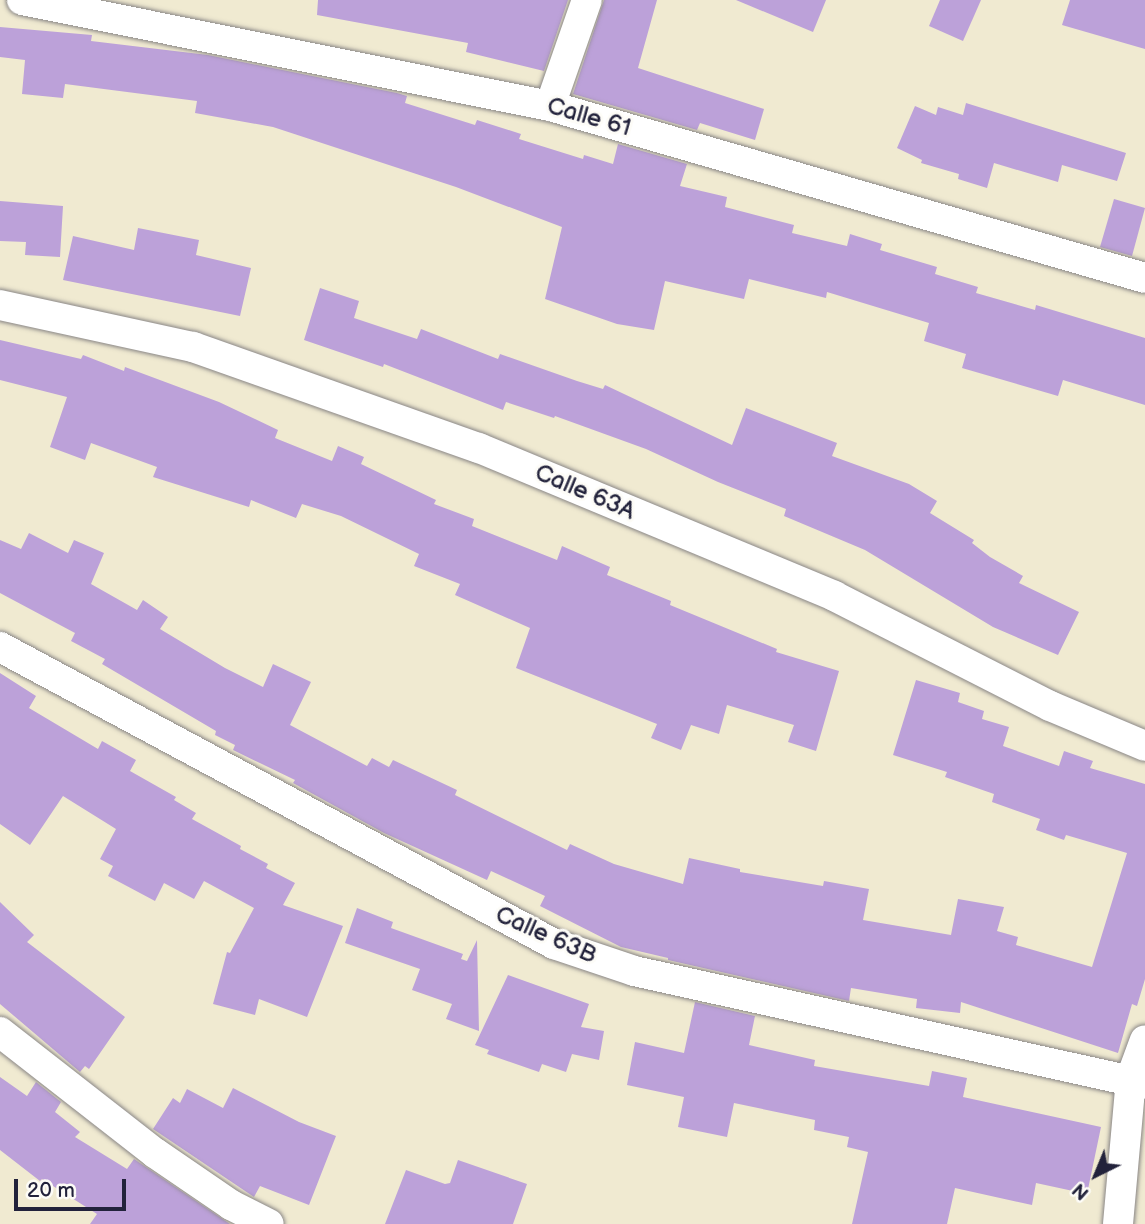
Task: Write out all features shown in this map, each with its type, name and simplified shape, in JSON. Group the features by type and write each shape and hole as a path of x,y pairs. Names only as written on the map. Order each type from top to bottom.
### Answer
{"street":[{"name":"Calle 61","path":"22,0 550,106 1145,278"},
{"path":"550,106 587,0"},
{"name":"Calle 63A","path":"0,305 193,347 479,448 834,596 1050,706 1145,746"},
{"name":"Calle 63B","path":"0,647 554,944 634,971 1138,1081"},
{"path":"0,1032 155,1153 230,1205 269,1224"},
{"path":"1118,1224 1145,1040"}],"building":[{"path":"318,0 568,0 544,71 466,52 468,43 317,15"},
{"path":"604,0 657,0 638,68 764,109 755,140 700,123 697,130 573,94"},
{"path":"736,0 826,0 813,32"},
{"path":"940,0 981,0 963,41 929,26"},
{"path":"1070,0 1145,0 1145,49 1062,25"},
{"path":"0,27 92,35 91,41 208,55 397,93 407,96 405,103 475,125 477,120 521,134 519,139 583,159 584,155 613,164 618,144 687,164 680,186 727,197 725,207 794,225 792,233 847,246 850,234 882,244 880,250 937,267 935,274 978,287 976,293 1035,310 1036,305 1145,338 1145,405 1063,380 1058,396 962,368 966,354 924,341 929,323 827,292 826,298 749,279 744,299 665,281 654,330 617,324 545,299 562,227 456,187 273,127 195,113 197,101 65,84 63,98 22,94 25,60 0,57"},
{"path":"966,103 1126,153 1117,181 1062,165 1058,182 994,163 987,188 958,179 959,174 921,163 922,160 897,148 915,106 936,115 938,107 963,115"},
{"path":"1114,199 1145,208 1132,256 1100,247"},
{"path":"0,201 63,206 60,257 25,255 26,242 0,241"},
{"path":"138,228 199,240 196,255 251,268 240,316 63,280 73,236 134,250"},
{"path":"320,288 359,301 354,318 417,339 421,329 498,359 500,354 603,389 605,385 732,445 746,408 837,443 832,456 909,484 937,501 930,513 974,540 972,543 990,557 1023,576 1019,583 1079,612 1058,655 993,627 865,550 784,516 786,509 646,449 555,416 554,418 506,402 503,410 384,364 383,367 304,340"},
{"path":"0,340 81,359 83,355 124,371 125,367 219,402 278,430 275,438 332,461 338,446 364,457 361,464 436,500 434,504 474,519 472,526 557,560 562,546 610,567 607,575 671,601 670,605 777,649 776,652 839,671 816,751 788,742 794,725 727,705 719,734 691,725 681,750 651,738 657,724 516,668 530,628 455,595 460,584 414,566 419,554 341,516 302,504 296,518 251,500 249,507 153,477 157,467 91,443 85,460 50,447 67,397 0,380"},
{"path":"29,533 68,553 74,540 104,553 91,584 137,610 143,600 168,617 160,629 225,668 263,687 273,664 311,682 290,725 367,766 372,758 389,767 393,760 457,790 455,795 567,850 570,844 614,864 683,884 689,858 740,869 740,872 823,886 824,881 869,889 863,920 951,935 958,899 1004,907 997,931 1018,937 1016,945 1092,967 1127,853 1066,835 1064,840 1036,830 1040,819 992,802 994,794 945,777 947,772 893,755 916,680 960,693 958,702 984,711 982,719 1009,727 1003,746 1059,766 1064,751 1093,761 1090,768 1145,784 1145,979 1137,1006 1132,1004 1118,1053 961,1002 960,1013 916,1008 917,999 851,988 849,1001 621,947 540,906 545,896 491,871 487,880 384,833 293,783 295,780 233,750 235,745 215,735 216,731 102,664 105,659 71,641 75,633 0,593 0,540 21,549"},
{"path":"0,673 36,696 29,708 98,749 102,741 136,760 130,771 176,797 174,800 196,813 192,819 241,846 240,849 268,864 266,868 295,883 283,905 343,926 307,1017 259,999 255,1015 213,1004 227,952 230,953 254,908 204,881 194,899 164,883 155,901 108,876 113,866 100,859 116,829 63,796 30,845 0,824"},
{"path":"0,902 34,935 27,942 125,1017 89,1069 85,1066 80,1072 0,1004"},
{"path":"357,908 393,922 391,928 463,954 461,959 467,961 477,940 479,1031 446,1019 452,1004 412,990 420,969 345,943"},
{"path":"508,975 589,1004 581,1027 604,1031 599,1060 572,1054 566,1072 542,1064 539,1072 487,1054 489,1050 475,1045"},
{"path":"695,1002 755,1016 749,1045 815,1060 814,1066 929,1086 932,1071 967,1078 963,1097 1101,1127 1087,1194 1036,1183 1032,1205 955,1188 947,1224 852,1224 868,1152 847,1147 849,1137 814,1130 815,1120 734,1103 727,1137 678,1127 684,1097 627,1085 635,1042 684,1053"},
{"path":"0,1077 27,1096 36,1082 61,1102 55,1112 80,1132 75,1137 127,1169 134,1159 230,1224 90,1224 97,1214 42,1179 40,1181 0,1150"},
{"path":"233,1088 299,1122 336,1136 309,1205 260,1186 254,1197 153,1129 173,1098 180,1103 187,1089 223,1108"},
{"path":"458,1160 527,1184 513,1224 385,1224 406,1170 445,1184 450,1183"}]}
